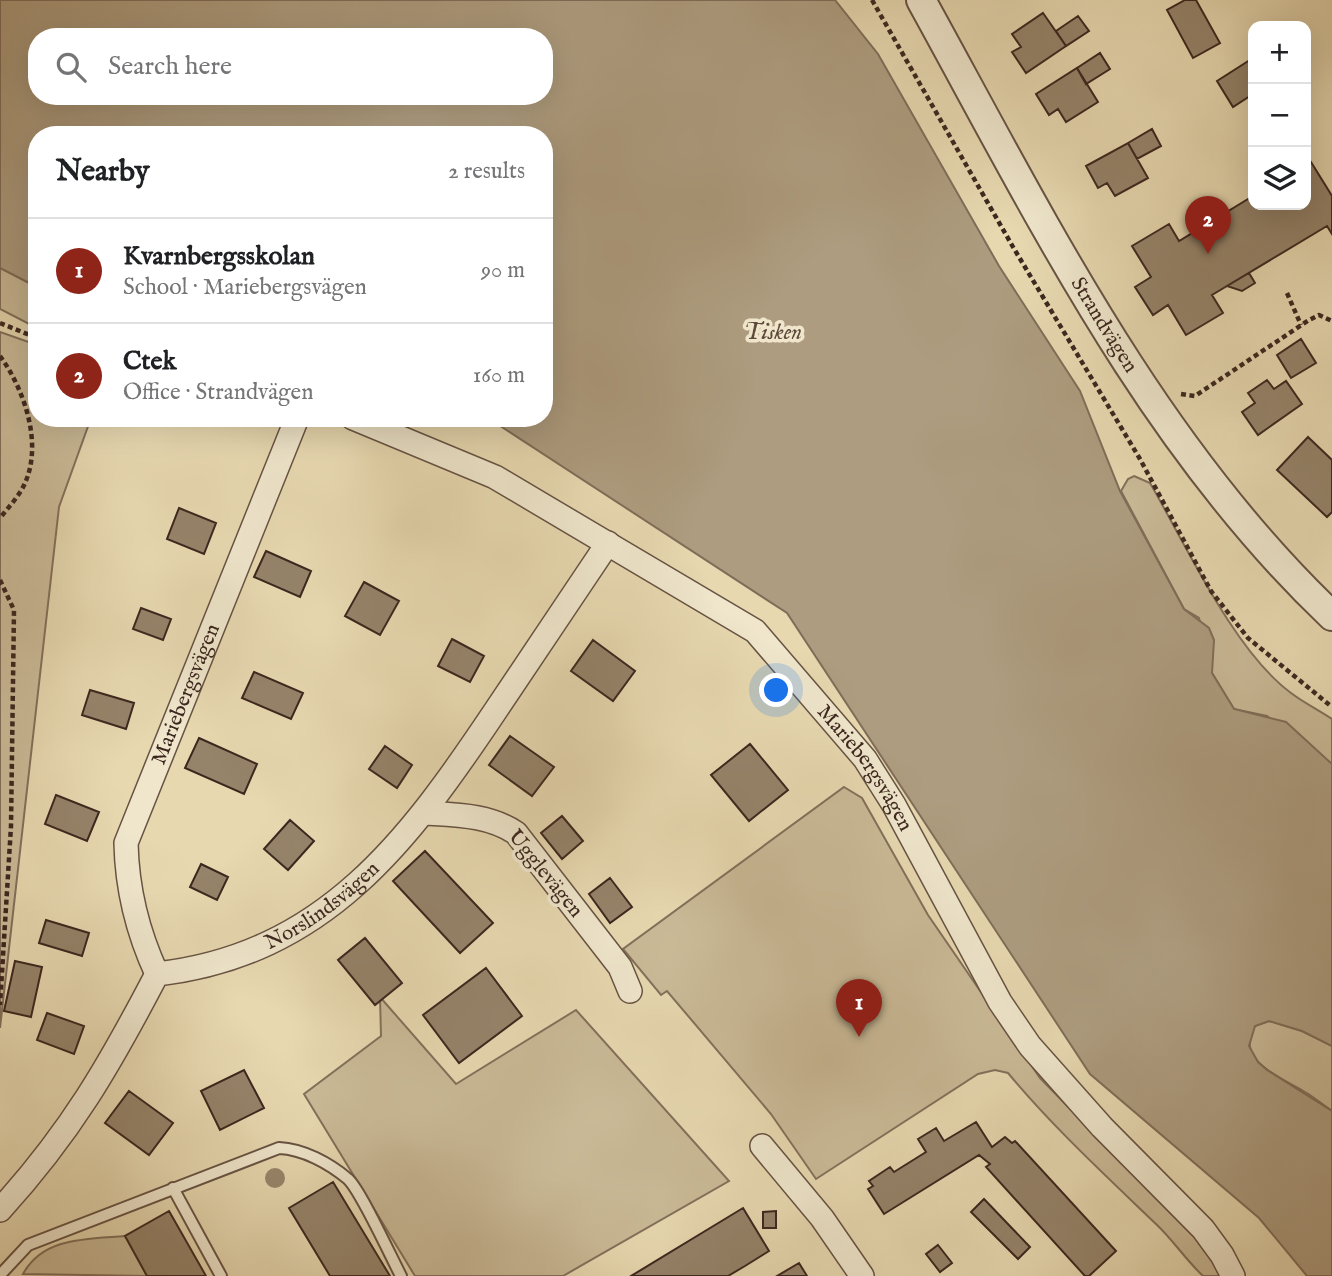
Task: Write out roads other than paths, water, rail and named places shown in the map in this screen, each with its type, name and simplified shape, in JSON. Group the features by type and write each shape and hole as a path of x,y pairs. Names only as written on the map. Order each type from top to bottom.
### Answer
{"street":[{"name":"Strandvägen","path":"920,0 1081,284 1173,433 1261,542 1332,616"},
{"name":"Mariebergsvägen","path":"157,974 142,941 136,919 127,876 125,843 293,427"},
{"name":"Mariebergsvägen","path":"375,427 478,469 755,631 865,759 1000,1002 1030,1046 1102,1127 1203,1229 1233,1276"},
{"name":"Norslindsvägen","path":"157,974 188,970 242,953 324,911 374,870 425,813 608,543"},
{"name":"Ugglevägen","path":"425,813 472,816 504,825 516,833 620,967 630,991"},
{"path":"0,1210 38,1168 75,1120 111,1062 157,974"},
{"path":"762,1146 822,1218 862,1276"}],"lane":[{"path":"0,1275 28,1245 259,1153 294,1148 349,1180 401,1276"},
{"path":"173,1188 220,1276"}],"water":[{"name":"Tisken","path":"0,0 835,0 878,54 999,266 1080,391 1120,491 1184,609 1209,628 1214,640 1212,673 1234,709 1286,722 1332,764 1332,1046 1302,1031 1269,1021 1255,1026 1249,1046 1258,1062 1267,1070 1332,1111 1332,1276 1307,1276 1259,1218 1090,1074 787,613 502,427 553,427 553,126 28,126 28,282 0,268"}],"place":[{"name":"Ctek","path":"1208,254"},
{"name":"Kvarnbergsskolan","path":"859,1037"}]}
